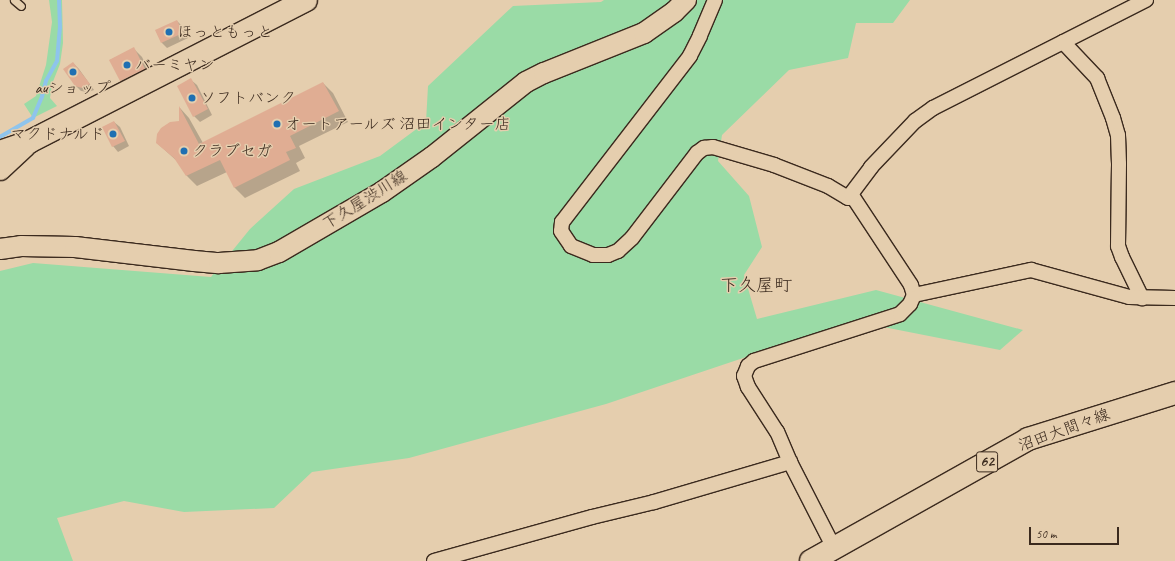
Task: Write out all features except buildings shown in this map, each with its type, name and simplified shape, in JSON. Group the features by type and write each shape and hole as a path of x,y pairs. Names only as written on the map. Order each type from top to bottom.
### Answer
{"main road":[{"path":"0,152 29,142 306,0"},
{"name":"下久屋渋川線","path":"0,249 28,245 75,247 219,263 258,260 279,252 382,192 420,166 526,82 544,73 644,33 674,12 686,0"},
{"path":"0,169 29,142"},
{"name":"沼田大間々線","path":"811,561 1028,439 1175,393"}],"street":[{"path":"715,0 690,56 562,222 562,231 565,239 571,246 593,254 608,255 618,251 632,238 697,154 704,148 713,147 774,165 828,186 848,198 871,167 915,121 933,108 1146,0"},
{"path":"1063,42 1096,78 1113,118 1118,135 1118,246 1142,298"},
{"path":"834,548 790,462 777,432 748,387 744,376 748,366 754,361 900,314 910,304 914,295 912,285 851,194"},
{"path":"914,295 1031,270 1129,297 1175,298"},
{"path":"434,561 592,517 654,502 790,462"}],"lane":[{"path":"14,0 21,6"}],"green space":[{"path":"49,0 62,0 63,43 60,64 52,84 50,98 57,106 33,118 24,104 36,96 46,65 52,22"},
{"path":"604,0 910,0 893,23 856,23 848,58 789,70 722,135 718,161 749,196 762,247 744,275 757,319 876,290 1023,330 1000,350 853,321 606,404 409,458 312,472 274,508 184,512 124,501 57,518 73,561 0,561 0,271 33,263 211,277 250,229 294,189 380,156 426,122 428,86 513,6 601,2"}],"waterway":[{"path":"0,137 33,118 42,97 46,81 57,61 60,28 59,0"}],"place":[{"name":"ほっともっと","path":"169,32"},
{"name":"バーミヤン","path":"127,65"},
{"name":"auショップ","path":"73,72"},
{"name":"ソフトバンク","path":"192,98"},
{"name":"オートアールズ 沼田インター店","path":"277,124"},
{"name":"マクドナルド","path":"113,134"},
{"name":"クラブセガ","path":"184,151"}],"district":[{"name":"下久屋町","path":"756,285"}]}
